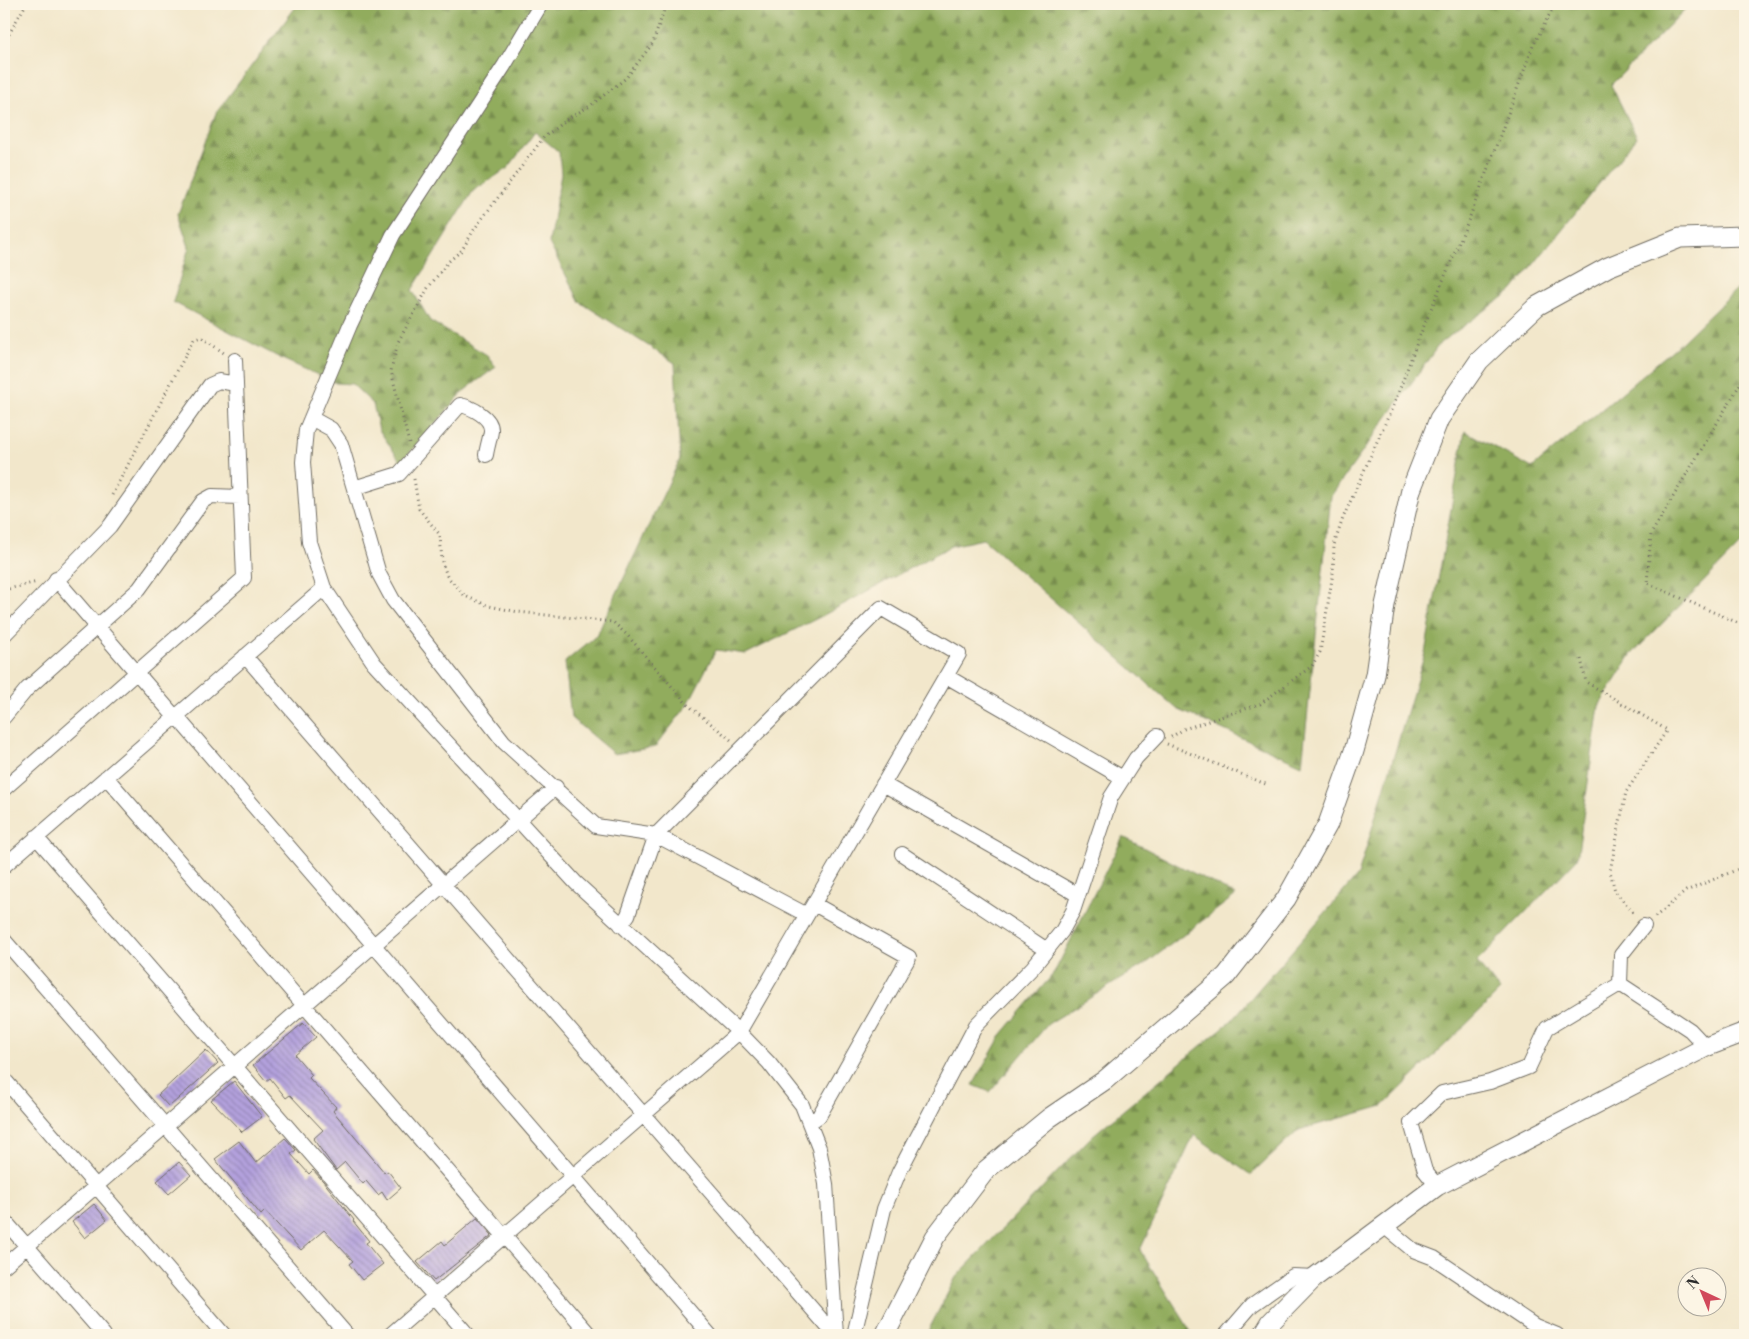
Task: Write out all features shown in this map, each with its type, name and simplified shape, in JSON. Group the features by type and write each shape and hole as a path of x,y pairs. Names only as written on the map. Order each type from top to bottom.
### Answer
{"street":[{"path":"540,4 504,66 393,235 350,325 306,430 303,462 309,542 324,588 374,664 576,883 739,1032 775,1070 802,1105 819,1148 826,1184 836,1333"},
{"path":"885,1335 935,1237 986,1170 1049,1118 1105,1080 1219,982 1286,899 1328,824 1354,751 1375,675 1385,605 1411,490 1439,419 1479,361 1537,306 1608,267 1680,238 1745,236"},
{"path":"4,789 244,578 235,360"},
{"path":"4,635 45,590 110,526 210,384 220,381 236,384"},
{"path":"354,488 399,474 412,462 449,414 460,405 468,406 490,424 491,430 486,455"},
{"path":"311,418 331,429 341,444 379,574 393,600 504,742 556,787 596,826 656,835 909,957 820,1116 809,1123"},
{"path":"4,717 27,690 139,588 203,501 212,496 240,497"},
{"path":"56,579 709,1335"},
{"path":"4,866 324,588"},
{"path":"390,1335 739,1032 959,654 881,608 656,835 628,915 621,924"},
{"path":"246,656 642,1116 826,1326 836,1333"},
{"path":"946,676 1123,778"},
{"path":"854,1335 884,1209 899,1172 976,1025 1047,950 1062,931 1073,910 1111,797 1136,758 1159,740"},
{"path":"106,777 590,1335"},
{"path":"883,784 1078,895"},
{"path":"4,1266 556,787"},
{"path":"36,838 468,1335"},
{"path":"902,854 1047,950"},
{"path":"1620,984 1621,955 1644,926"},
{"path":"4,940 347,1335"},
{"path":"1620,984 1690,1030 1706,1047"},
{"path":"1437,1186 1425,1171 1411,1123 1442,1094 1490,1082 1529,1067 1548,1028 1620,984"},
{"path":"1263,1335 1270,1322 1315,1277 1437,1186 1706,1047 1745,1032"},
{"path":"4,1079 224,1335"},
{"path":"4,1220 104,1335"},
{"path":"1384,1226 1413,1250 1434,1258 1531,1331 1557,1335"},
{"path":"1226,1335 1252,1305 1293,1276 1315,1277"}],"path":[{"path":"4,43 26,4"},
{"path":"666,4 653,43 626,78 590,106 566,119 544,137 475,228 462,250 448,262 423,295 398,342 391,371 407,432 418,509 440,535 442,562 447,576 465,596 489,606 518,612 613,622 628,636 688,705 741,748"},
{"path":"1159,740 1184,729 1260,704 1312,666 1320,652 1333,573 1334,545 1343,518 1396,399 1418,340 1471,214 1534,46 1556,4"},
{"path":"110,500 194,339 200,337 235,360"},
{"path":"1745,376 1651,534 1647,583 1745,626"},
{"path":"4,590 36,581 45,590"},
{"path":"1581,659 1586,682 1667,730 1626,792 1610,871 1615,891 1644,926 1686,891 1741,868 1745,869"},
{"path":"1159,740 1268,785"}],"green space":[{"path":"298,4 1690,4 1611,85 1637,137 1512,291 1440,343 1331,496 1302,765 1177,709 983,539 951,546 822,616 746,654 716,650 687,706 655,747 614,754 571,718 565,662 597,635 680,459 675,363 580,302 549,243 561,174 559,152 535,132 508,168 473,191 412,290 430,321 487,355 496,367 465,390 401,462 379,430 373,404 352,384 336,383 282,359 173,302 189,247 178,214 216,113"},
{"path":"1745,281 1745,540 1631,655 1599,706 1577,859 1477,962 1500,991 1383,1106 1299,1130 1251,1175 1194,1135 1140,1250 1193,1335 926,1335 956,1277 1092,1136 1232,1020 1358,875 1425,653 1465,431 1532,468 1682,342"},
{"path":"1123,837 1236,895 1148,962 1048,1024 990,1092 973,1085 1002,1034 1054,973"}],"building":[{"path":"303,1023 316,1037 295,1055 312,1075 309,1078 336,1107 333,1111 385,1173 388,1171 401,1188 387,1200 382,1192 378,1195 366,1181 363,1184 345,1162 336,1170 313,1139 323,1130 290,1095 286,1098 270,1078 266,1081 253,1065"},
{"path":"206,1050 218,1063 169,1107 158,1095"},
{"path":"234,1081 262,1117 242,1132 211,1100"},
{"path":"285,1138 296,1150 291,1154 309,1174 313,1170 323,1181 354,1220 369,1241 366,1243 383,1264 362,1280 349,1264 353,1261 324,1230 301,1250 265,1211 261,1215 215,1159 239,1141 256,1163"},
{"path":"179,1162 191,1175 169,1194 157,1181"},
{"path":"94,1204 107,1220 85,1238 72,1222"},
{"path":"477,1218 492,1235 434,1281 417,1262 442,1241 445,1245"}]}
